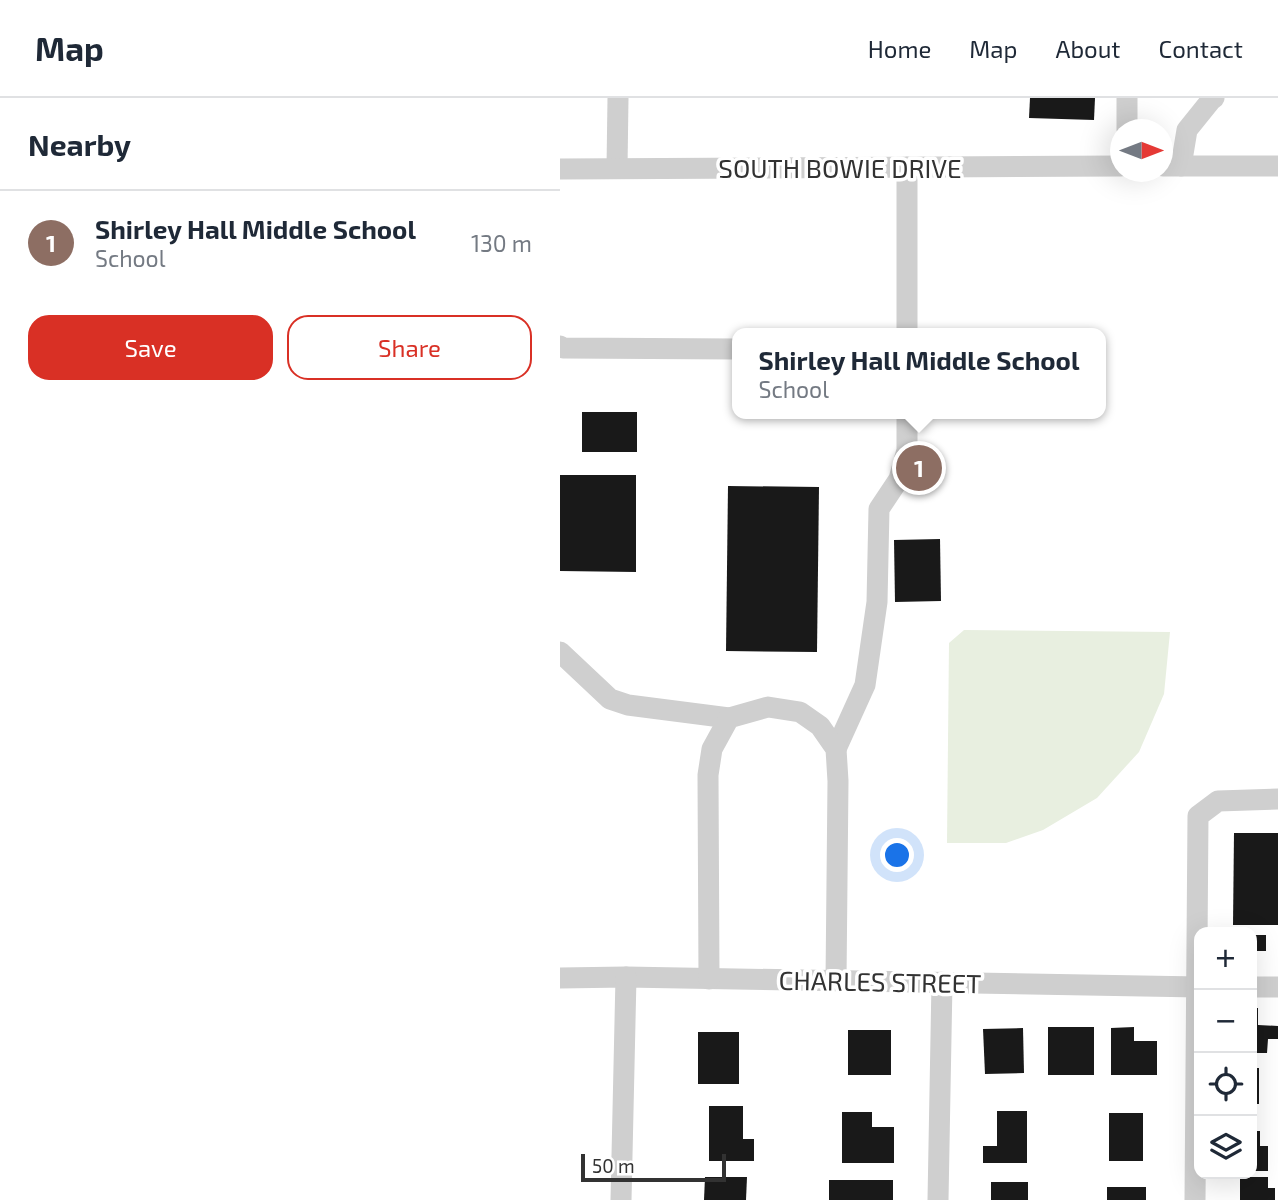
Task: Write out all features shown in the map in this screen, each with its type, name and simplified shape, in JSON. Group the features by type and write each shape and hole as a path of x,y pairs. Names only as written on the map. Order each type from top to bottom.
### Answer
{"street":[{"path":"617,169 618,98"},
{"path":"1127,98 1127,119"},
{"path":"1173,164 1187,131 1214,98"},
{"name":"SOUTH BOWIE DRIVE","path":"560,169 1110,166"},
{"path":"1173,166 1278,166"},
{"path":"907,167 907,328"},
{"path":"560,346 732,349"},
{"path":"836,981 836,749 865,685 877,602 879,509 899,480 907,450 907,419"},
{"path":"560,652 610,699 628,705 729,718 768,707 800,712 820,726 836,749"},
{"path":"709,979 708,775 712,749 729,718"},
{"path":"1197,927 1198,816 1218,801 1278,799"},
{"name":"CHARLES STREET","path":"560,978 1194,987"},
{"path":"621,1200 626,978"},
{"path":"938,1200 942,982"},
{"path":"1257,987 1278,987"},
{"path":"1195,1200 1197,990"}],"green space":[{"path":"964,630 1170,632 1164,694 1139,752 1097,798 1043,830 1006,843 947,843 949,643"}],"building":[{"path":"1030,98 1095,98 1094,120 1029,118"},
{"path":"582,412 637,412 637,452 582,452"},
{"path":"560,475 636,475 636,572 560,571"},
{"path":"728,486 819,487 817,652 726,651"},
{"path":"940,539 941,601 895,602 894,540"},
{"path":"1234,833 1278,833 1278,925 1233,925"},
{"path":"1257,935 1266,935 1266,951 1257,951"},
{"path":"1257,1008 1258,1025 1278,1026 1278,1039 1268,1039 1267,1053 1257,1053"},
{"path":"1048,1027 1094,1027 1094,1075 1048,1075"},
{"path":"1134,1027 1134,1041 1157,1041 1157,1075 1111,1075 1111,1028"},
{"path":"1023,1028 1024,1073 985,1074 983,1029"},
{"path":"848,1030 891,1030 891,1075 848,1075"},
{"path":"698,1032 739,1032 739,1084 698,1084"},
{"path":"1257,1068 1259,1068 1257,1104"},
{"path":"709,1106 743,1106 743,1139 754,1139 754,1161 709,1161"},
{"path":"997,1111 1027,1111 1027,1163 983,1163 983,1146 997,1146"},
{"path":"842,1112 872,1112 872,1127 894,1127 894,1163 842,1163"},
{"path":"1109,1113 1143,1113 1143,1161 1109,1161"},
{"path":"1257,1131 1260,1131 1260,1146 1268,1146 1268,1171 1257,1171"},
{"path":"705,1177 747,1177 746,1200 704,1200"},
{"path":"1268,1177 1268,1188 1275,1188 1275,1200 1240,1200 1240,1179"},
{"path":"829,1180 893,1180 893,1200 829,1200"},
{"path":"991,1182 1028,1182 1028,1200 991,1200"},
{"path":"1107,1187 1146,1187 1146,1200 1107,1200"}],"place":[{"name":"Shirley Hall Middle School","path":"919,468"}]}
